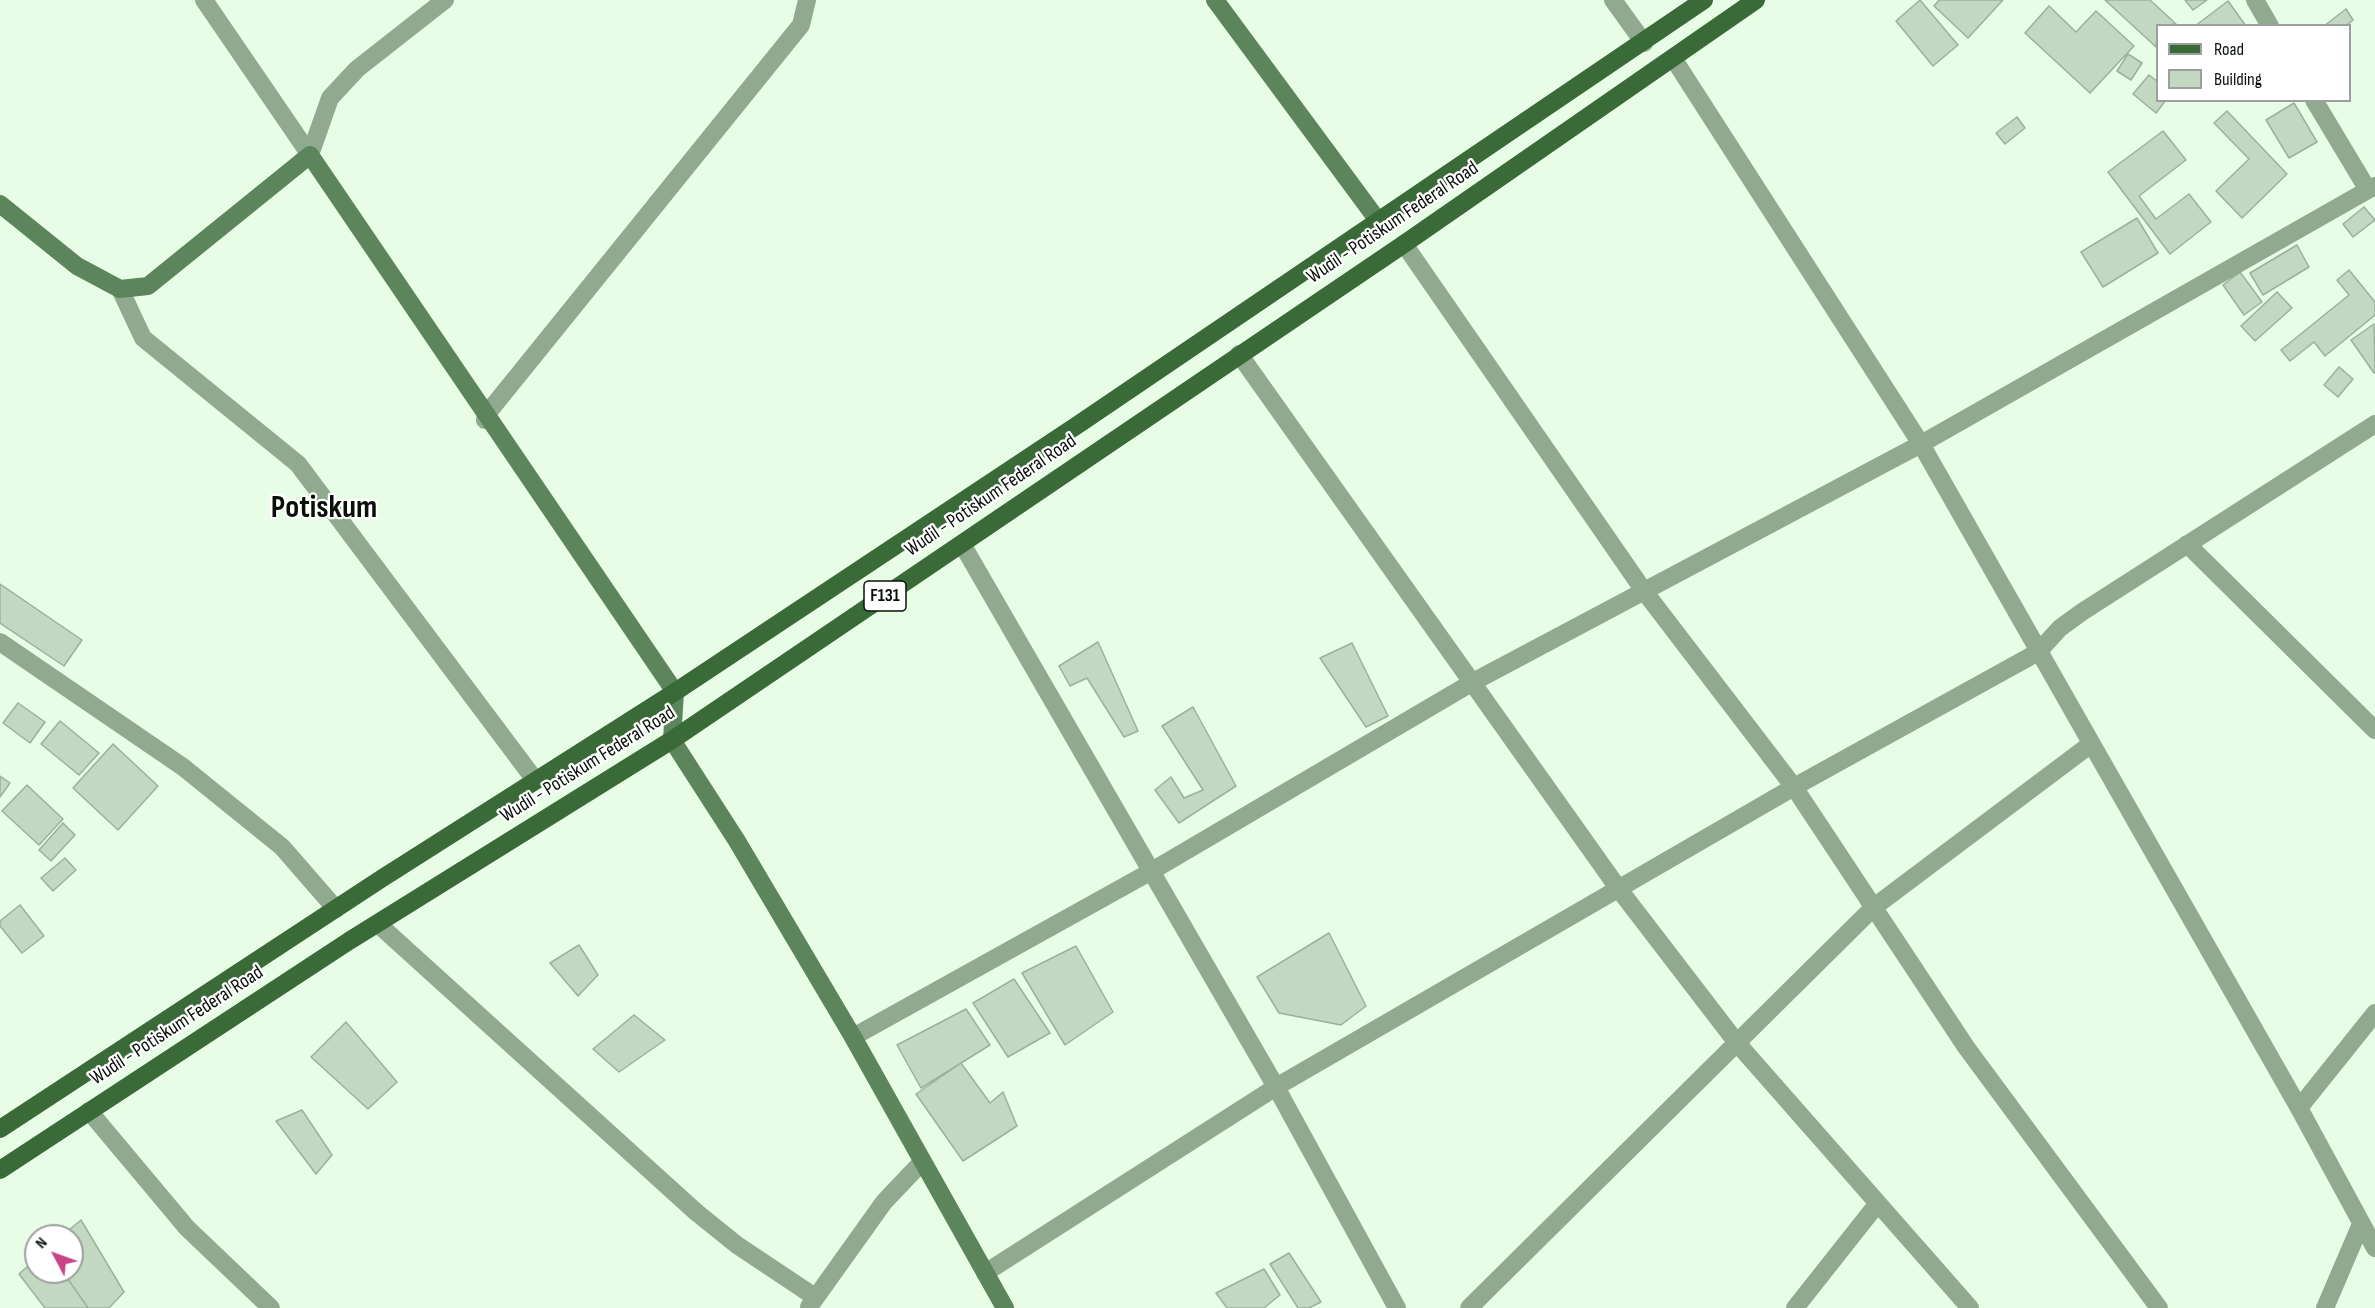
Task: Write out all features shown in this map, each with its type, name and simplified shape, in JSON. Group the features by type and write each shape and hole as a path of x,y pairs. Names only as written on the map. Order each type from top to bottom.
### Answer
{"main road":[{"name":"Wudil - Potiskum Federal Road","path":"0,1129 535,780 675,692 1379,222 1704,0"},
{"name":"Wudil - Potiskum Federal Road","path":"0,1170 378,924 672,740 1404,244 1756,0"}],"street":[{"path":"204,0 485,417 675,692 672,740 736,841 853,1037 1005,1308"},
{"path":"0,204 77,266 120,289 148,286 310,155 330,98 357,69 445,0"},
{"path":"485,417 801,25 807,0"},
{"path":"1215,0 1379,222"},
{"path":"1613,0 1644,43"},
{"path":"2255,0 2269,24"},
{"path":"1673,58 1921,444 2299,1108 2375,1248"},
{"path":"853,1037 1150,872 1473,682 1921,444 2371,188 2315,102"},
{"path":"1404,244 1644,591 1794,787 1966,1047 2159,1308"},
{"path":"120,289 143,338 298,464 535,780"},
{"path":"1239,354 1618,888 1737,1043 1970,1308"},
{"path":"985,1273 1276,1087 1794,787 2038,652 2060,628 2082,612 2375,424"},
{"path":"962,544 1276,1087 1397,1308"},
{"path":"2187,544 2375,730"},
{"path":"0,642 183,767 282,848 336,909"},
{"path":"1469,1308 1874,907 2091,744"},
{"path":"378,924 696,1212 812,1303 884,1202 922,1162"},
{"path":"2299,1108 2375,1012"},
{"path":"89,1111 187,1228 270,1308"},
{"path":"1795,1308 1878,1203"},
{"path":"2325,1308 2361,1224"}],"building":[{"path":"1920,0 1958,45 1933,66 1896,21"},
{"path":"1939,0 2003,0 1968,38 1934,6"},
{"path":"2105,0 2150,0 2176,24 2156,24 2156,47"},
{"path":"2185,0 2207,0 2193,10"},
{"path":"2228,1 2245,24 2198,24"},
{"path":"2049,6 2076,32 2096,11 2134,46 2090,93 2025,33"},
{"path":"2346,9 2353,20 2348,24 2327,24"},
{"path":"2128,54 2142,63 2131,80 2117,71"},
{"path":"2149,75 2156,80 2156,102 2164,102 2156,113 2133,94"},
{"path":"2294,103 2317,142 2289,158 2266,120"},
{"path":"2227,111 2287,174 2242,218 2216,191 2249,159 2214,123"},
{"path":"2017,117 2025,128 2005,144 1996,133"},
{"path":"2163,131 2186,160 2139,196 2156,219 2189,194 2211,222 2170,254 2108,172"},
{"path":"2364,207 2375,220 2353,237 2343,224"},
{"path":"2137,218 2158,253 2103,287 2081,252"},
{"path":"2297,245 2309,267 2263,295 2250,273"},
{"path":"2349,270 2375,302 2375,315 2325,356 2314,342 2290,361 2281,350 2349,295 2337,280"},
{"path":"2240,272 2262,302 2244,315 2223,285"},
{"path":"2277,292 2292,308 2255,341 2241,326"},
{"path":"2374,324 2375,372 2374,373 2351,340"},
{"path":"2339,367 2353,379 2338,397 2324,385"},
{"path":"0,584 82,640 64,666 0,623"},
{"path":"1098,642 1138,731 1124,737 1087,678 1070,686 1059,666"},
{"path":"1352,643 1388,716 1366,727 1320,658"},
{"path":"18,703 45,722 30,743 3,723"},
{"path":"1193,707 1236,786 1179,823 1155,790 1171,777 1184,798 1203,790 1162,726"},
{"path":"60,721 99,753 79,775 41,744"},
{"path":"113,744 158,786 118,830 73,788"},
{"path":"0,776 10,783 0,797"},
{"path":"27,785 63,819 39,845 2,811"},
{"path":"63,823 75,835 51,861 39,850"},
{"path":"65,858 76,870 53,891 41,878"},
{"path":"20,905 44,936 22,953 0,926 0,921"},
{"path":"1329,933 1366,1006 1341,1025 1279,1013 1257,977"},
{"path":"579,945 598,975 578,996 550,963"},
{"path":"1076,946 1113,1012 1065,1045 1022,973"},
{"path":"1014,979 1050,1033 1008,1057 973,1003"},
{"path":"966,1009 990,1045 921,1088 897,1045"},
{"path":"634,1015 665,1040 619,1072 593,1049"},
{"path":"346,1022 397,1082 368,1109 311,1057"},
{"path":"961,1063 990,1103 1003,1092 1017,1126 963,1161 916,1094"},
{"path":"302,1110 332,1155 316,1174 276,1121"},
{"path":"84,1225 124,1292 109,1308 88,1308 71,1284 84,1284"},
{"path":"1289,1253 1321,1302 1309,1308 1298,1308 1270,1264"},
{"path":"1264,1269 1280,1295 1264,1308 1227,1308 1216,1293"},
{"path":"24,1270 24,1281 19,1274"},
{"path":"27,1284 71,1284 88,1308 45,1308"}],"district":[{"name":"Potiskum","path":"324,509"}]}
